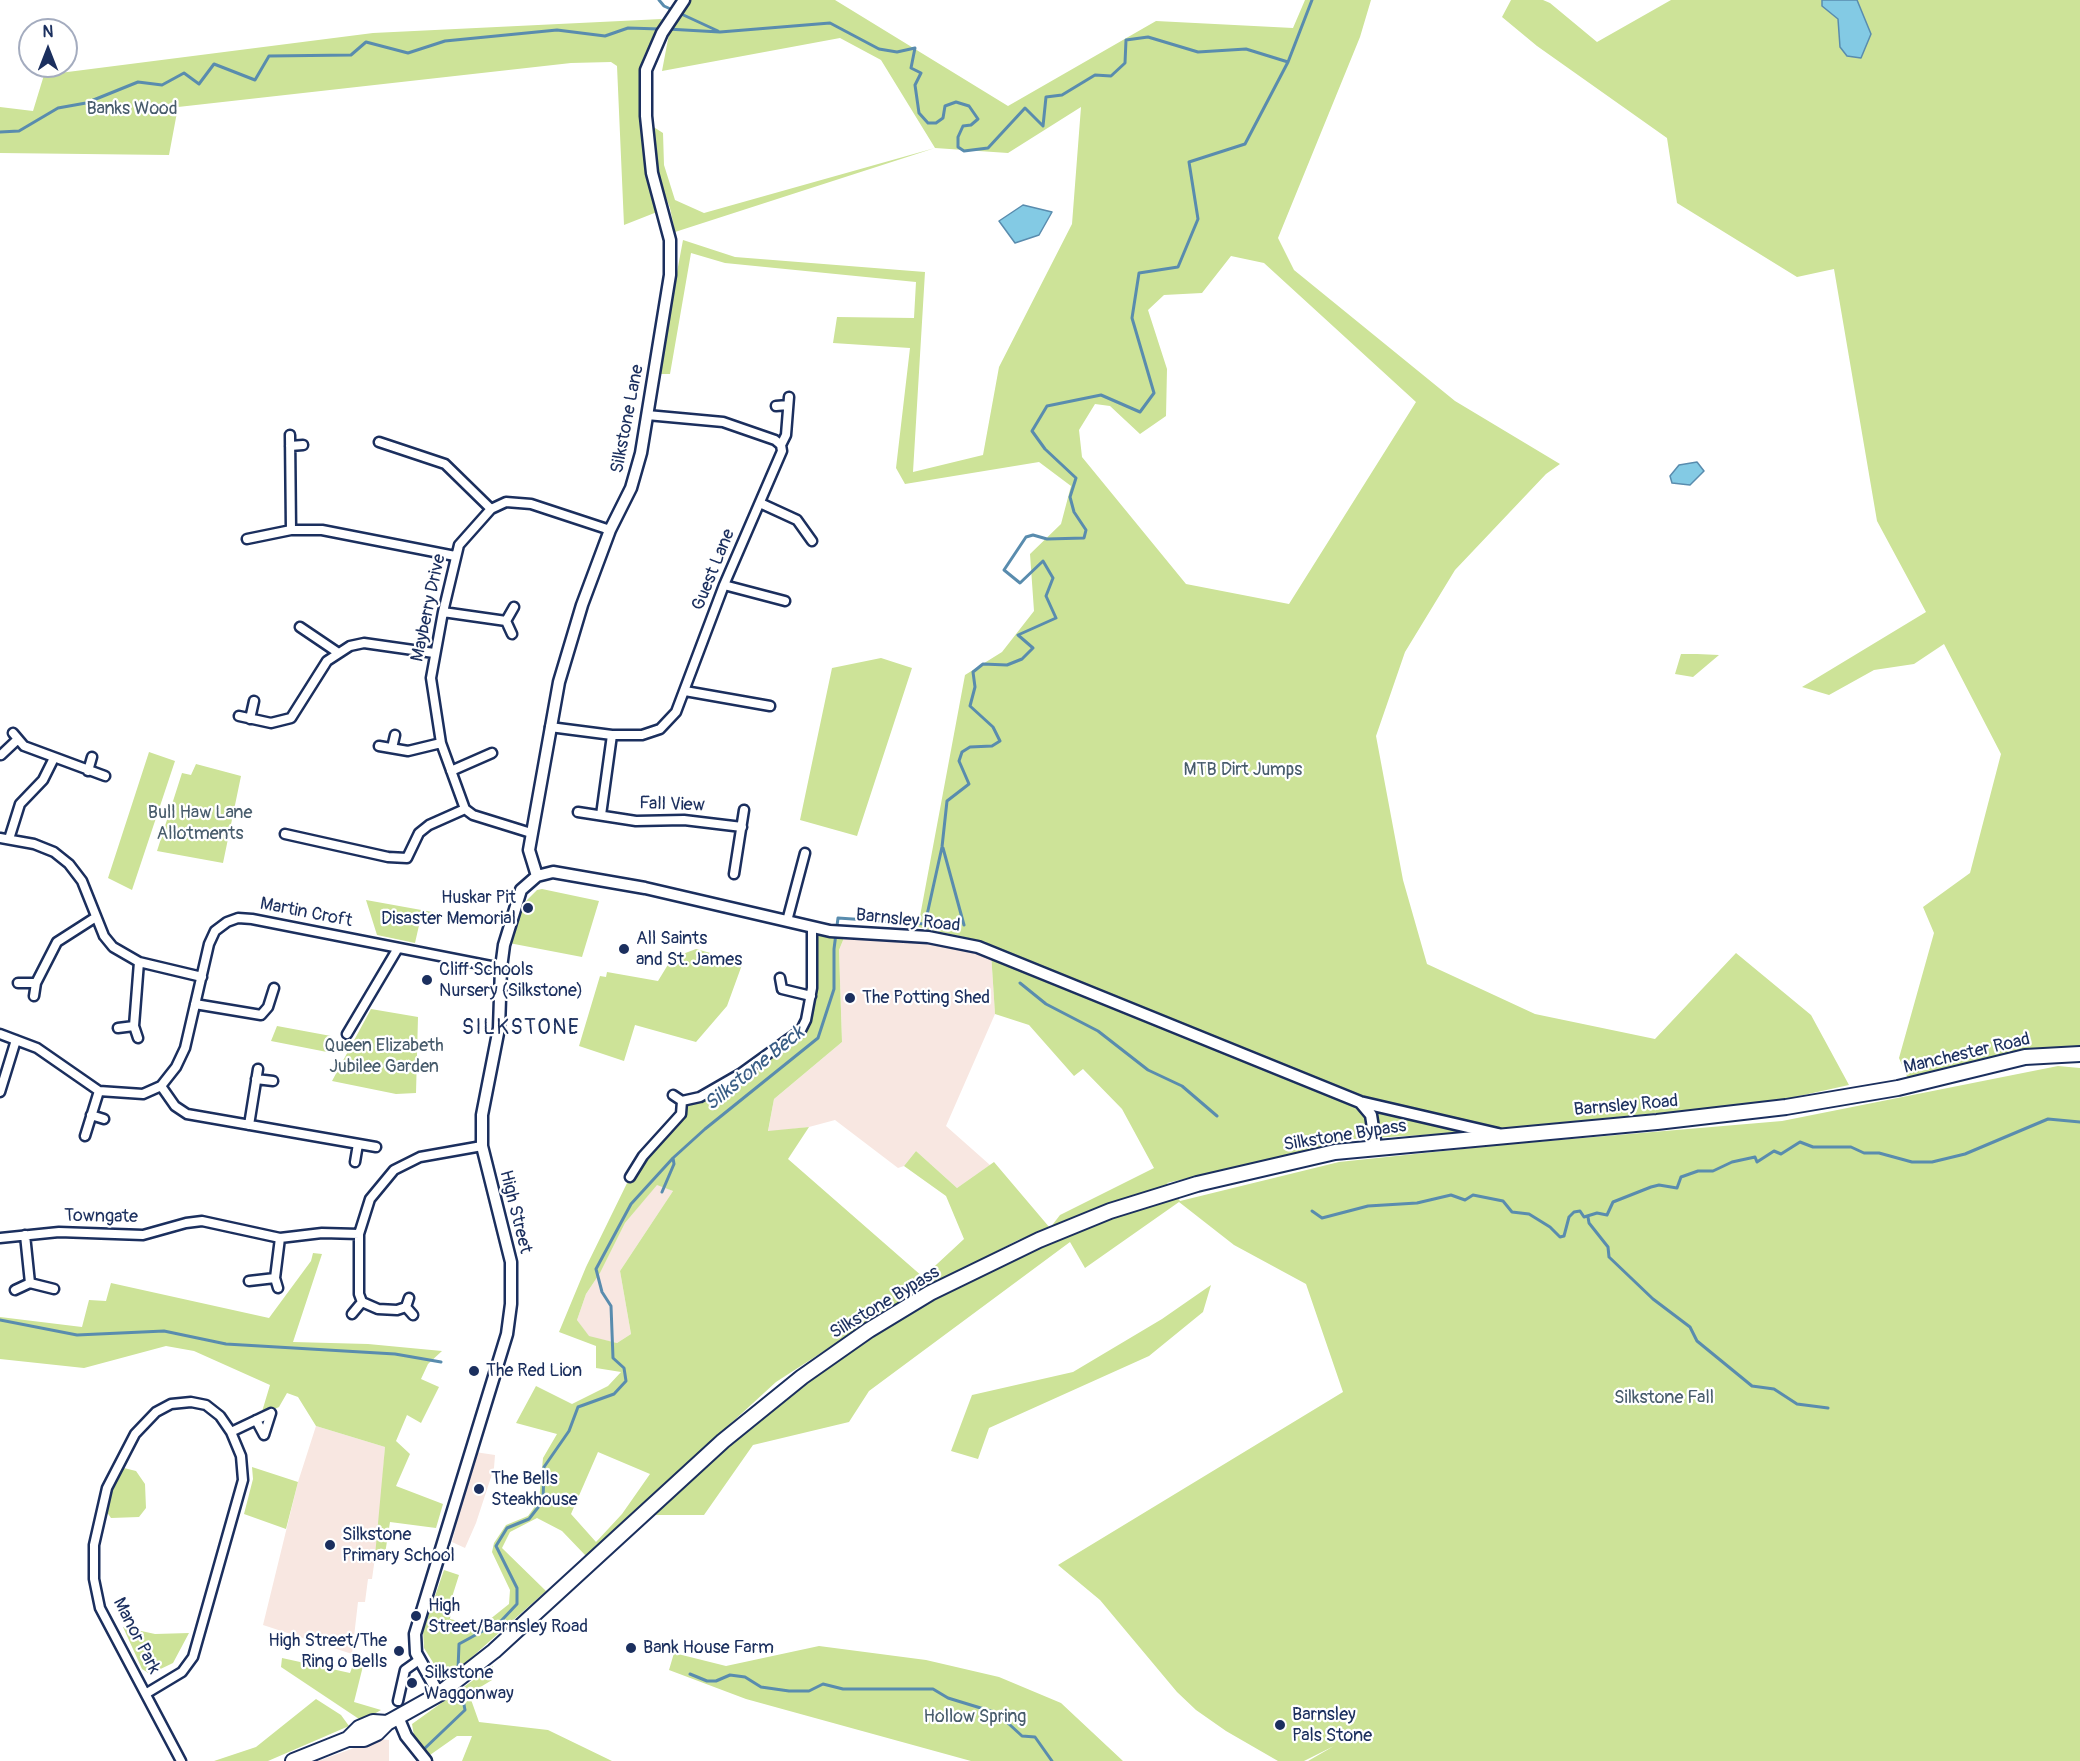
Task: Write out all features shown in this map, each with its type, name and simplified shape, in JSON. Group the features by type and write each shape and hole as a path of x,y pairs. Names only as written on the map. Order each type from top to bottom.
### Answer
{"highway":[{"name":"Manchester Road","path":"1898,1088 2025,1057 2080,1054"},
{"name":"Barnsley Road","path":"1500,1135 1786,1107 1898,1088"},
{"name":"Silkstone Bypass","path":"392,1720 439,1694 494,1651 723,1442 784,1391 870,1330 930,1293 1039,1240 1110,1211 1207,1182 1335,1152 1500,1135"},
{"path":"293,1761 348,1739 359,1728 373,1722 392,1720"}],"street":[{"name":"Silkstone Lane","path":"537,876 529,850 559,682 582,605 609,530 636,474 647,415 670,275 670,240 652,173 646,116 646,70 662,33 684,0"},
{"name":"Guest Lane","path":"550,727 612,735 642,735 660,729 676,712 724,585 782,451 781,445 786,435 788,401 776,406"},
{"path":"647,415 723,422 775,440 781,445"},
{"path":"290,435 291,530"},
{"path":"379,442 445,464 491,509 506,502 518,501 609,530"},
{"path":"290,446 303,445"},
{"path":"385,456 388,445"},
{"path":"759,503 797,520 812,541"},
{"name":"Mayberry Drive","path":"465,809 441,743 431,678 442,612 455,556 466,535 491,509"},
{"path":"803,530 812,522"},
{"path":"247,539 291,530 322,530 455,556"},
{"path":"724,585 784,601"},
{"path":"772,598 776,588"},
{"path":"506,621 514,607"},
{"path":"442,612 506,621"},
{"path":"506,621 512,634"},
{"path":"300,627 337,652"},
{"path":"239,716 271,723 291,718 327,660 337,652 364,643 434,653"},
{"path":"685,691 770,706"},
{"path":"757,704 759,692"},
{"path":"250,719 254,701"},
{"path":"392,748 395,735"},
{"path":"601,815 612,735"},
{"path":"1,755 16,736 24,746 105,776"},
{"path":"379,746 415,751 441,743"},
{"path":"452,771 492,753"},
{"path":"88,771 92,757"},
{"path":"54,758 43,780 20,804 5,838 54,852 69,864 81,880 104,936 113,947 139,962 202,977"},
{"path":"285,834 400,859 407,858 411,854 419,833 444,817 465,809 473,815 531,833"},
{"path":"734,873 744,810"},
{"name":"Fall View","path":"578,812 636,821 684,820 742,827"},
{"path":"788,921 805,853"},
{"name":"Barnsley Road","path":"537,876 553,872 645,888 830,931 928,937 978,947 1360,1102 1500,1135"},
{"name":"High Street","path":"439,1694 416,1653 415,1634 498,1365 511,1304 511,1262 482,1146 482,1115 499,1028 504,945 522,890 537,876"},
{"path":"34,996 36,983 57,942 96,917"},
{"name":"Martin Croft","path":"161,1086 176,1067 185,1048 215,931 221,925 238,918 501,968"},
{"path":"673,1095 682,1101 700,1096 740,1074 801,1030 806,1020 811,996 812,927"},
{"path":"347,1034 398,948"},
{"path":"138,1038 134,1026 139,962"},
{"path":"780,978 781,992 811,996"},
{"path":"18,983 36,983"},
{"path":"195,1004 261,1015 268,1007 274,987"},
{"path":"344,1018 355,1022"},
{"path":"118,1028 134,1026"},
{"path":"0,1034 37,1048 99,1091 143,1094 161,1086 175,1106 187,1114 376,1147"},
{"path":"13,1089 1,1089 16,1040"},
{"path":"249,1125 258,1069"},
{"path":"256,1080 273,1081"},
{"path":"85,1136 99,1091"},
{"path":"630,1177 643,1156 681,1114 682,1101"},
{"path":"1360,1102 1371,1115 1376,1147"},
{"path":"91,1115 104,1119"},
{"path":"355,1162 358,1144"},
{"path":"413,1315 407,1302 397,1310 378,1309 362,1302 359,1294 359,1234 370,1199 394,1170 420,1157 482,1146"},
{"name":"Towngate","path":"0,1238 59,1232 143,1235 186,1222 202,1221 280,1238 322,1233 359,1234"},
{"path":"25,1235 30,1283"},
{"path":"278,1288 275,1278 280,1238"},
{"path":"249,1281 275,1278"},
{"path":"15,1290 30,1283 54,1289"},
{"path":"352,1314 362,1302"},
{"name":"Manor Park","path":"147,1693 182,1672 193,1657 204,1627 243,1480 241,1456 231,1432 220,1416 206,1405 191,1402 171,1404 156,1412 135,1434 107,1488 94,1545 94,1579 100,1608 181,1761"},
{"path":"231,1432 256,1420"},
{"path":"401,1695 405,1670 419,1660"},
{"path":"392,1720 425,1760"}],"shaded area":[{"path":"846,933 896,935 991,952 995,1014 946,1126 990,1165 957,1188 916,1151 904,1166 898,1168 835,1120 809,1127 768,1132 774,1099 842,1042 839,950"},
{"path":"657,1184 673,1191 620,1271 631,1334 617,1343 589,1337 577,1320 586,1294 600,1273 625,1223"},
{"name":"Silkstone Primary School","path":"316,1426 385,1447 379,1529 372,1579 368,1579 365,1602 358,1602 352,1654 263,1625 298,1482"},
{"path":"475,1452 495,1455 494,1468 476,1523 465,1548 452,1542"},
{"path":"379,1739 389,1740 389,1761 318,1761"}],"green space":[{"path":"690,0 835,0 1008,106 1156,21 1293,28 1305,0 1371,0 1360,37 1278,238 1294,270 1455,401 1560,464 1546,474 1455,570 1405,652 1376,736 1403,880 1427,964 1535,1014 1655,1039 1736,953 1811,1015 1849,1085 1781,1100 1441,1134 1354,1139 1167,1183 1180,1201 1339,1162 1500,1145 1782,1121 2058,1066 2080,1068 2080,1761 1308,1761 1334,1746 1304,1761 1278,1761 1226,1731 1196,1710 1177,1692 1100,1600 1058,1565 1343,1392 1306,1284 1234,1245 1179,1202 1085,1268 1070,1242 869,1391 849,1422 753,1445 704,1515 655,1515 656,1510 728,1444 804,1381 874,1333 1049,1229 1018,1240 900,1302 776,1382 586,1556 562,1531 537,1518 510,1532 502,1548 546,1591 454,1673 443,1672 434,1664 424,1648 423,1631 444,1570 459,1575 453,1594 450,1619 467,1623 489,1620 509,1604 510,1590 492,1552 494,1543 506,1525 528,1516 539,1501 543,1458 557,1434 516,1423 536,1386 572,1404 608,1386 621,1372 596,1368 596,1346 559,1332 586,1267 630,1177 681,1114 682,1101 700,1097 801,1030 806,1020 812,927 846,933 839,950 842,1042 774,1099 768,1131 809,1127 788,1159 923,1277 964,1239 946,1196 904,1166 916,1151 957,1188 994,1162 1050,1228 1060,1215 1154,1168 1122,1109 1083,1069 1074,1076 1029,1025 995,1014 991,952 986,942 918,927 965,675 1002,652 1034,611 1030,554 1061,524 1071,486 1039,462 905,484 896,468 910,348 833,343 837,317 914,318 916,282 725,263 691,253 670,374 658,374 683,240 735,257 925,272 913,472 983,455 999,367 1072,224 1081,107 1008,153 935,148 881,60 840,38 662,71 669,34","holes":["1231,256 1264,263 1416,402 1289,604 1186,584 1082,457 1079,430 1095,404 1110,406 1140,434 1166,416 1167,369 1148,310 1164,295 1202,293","657,1185 673,1191 620,1271 631,1334 617,1343 589,1336 577,1320 586,1294 600,1273 625,1223","598,1452 650,1474 622,1514 596,1542 571,1514"]},
{"path":"1511,0 1543,0 1550,3 1597,42 1671,0 2080,0 2080,1049 1909,1081 1899,1058 1934,933 1923,907 1970,873 2001,754 1944,644 1914,664 1874,670 1829,695 1802,687 1926,612 1877,521 1834,269 1797,277 1677,203 1667,138 1537,46 1502,17"},
{"name":"Banks Wood","path":"662,19 639,72 646,176 657,212 624,225 617,66 611,62 571,63 178,107 169,155 0,153 0,107 33,111 43,78 78,78 78,71 373,33"},
{"path":"652,126 663,133 664,165 675,200 704,213 935,148 675,232 670,208 656,171"},
{"path":"1681,654 1719,655 1693,677 1675,674"},
{"path":"881,658 912,668 857,836 800,820 832,668"},
{"path":"149,752 175,761 132,890 108,878"},
{"name":"Bull Haw Lane Allotments","path":"196,764 241,776 223,863 157,851 182,773 191,775"},
{"path":"542,889 599,901 582,957 509,943 518,915 527,900 537,890"},
{"path":"366,900 438,913 436,923 420,921 415,943 377,935"},
{"path":"696,949 743,962 727,1006 696,1042 635,1025 624,1061 579,1046 600,976 606,977 607,972 658,981 672,958"},
{"name":"Queen Elizabeth Jubilee Garden","path":"371,1009 418,1017 416,1093 396,1094 332,1081"},
{"path":"277,1026 331,1036 327,1052 271,1041"},
{"path":"313,1253 322,1254 293,1342 368,1344 442,1351 428,1364 421,1379 439,1387 421,1423 407,1415 396,1441 410,1454 396,1486 443,1504 436,1528 390,1522 385,1554 375,1556 385,1447 316,1426 298,1397 287,1393 279,1407 261,1415 270,1385 194,1351 166,1346 84,1368 0,1359 0,1317 82,1327 89,1300 106,1301 111,1283 269,1318 311,1261"},
{"path":"1211,1285 1203,1312 1149,1356 989,1428 978,1459 951,1451 972,1395 1073,1372 1162,1319"},
{"path":"252,1467 298,1482 286,1529 244,1514 253,1479"},
{"path":"124,1468 136,1471 145,1484 146,1508 139,1517 111,1518 104,1508 109,1490 119,1470"},
{"path":"123,1627 155,1634 189,1633 173,1663 150,1674 142,1669"},
{"name":"Hollow Spring","path":"819,1646 926,1660 999,1677 1061,1703 1123,1761 971,1761 746,1699 669,1670 674,1653 726,1666"},
{"path":"356,1657 365,1658 354,1702 381,1710 362,1721 281,1667 282,1658 350,1673"},
{"path":"493,1666 492,1680 469,1694 479,1722 548,1730 612,1761 462,1761 472,1736 457,1736 430,1755 414,1736 412,1724"},
{"path":"316,1699 341,1715 349,1726 268,1761 214,1761 256,1747"}],"water":[{"path":"1822,0 1857,0 1871,34 1861,58 1847,56 1840,47 1838,19 1822,6"},
{"path":"1023,205 1052,212 1039,235 1015,243 999,221"},
{"path":"1697,462 1704,471 1690,485 1672,483 1670,476 1679,465"}],"waterway":[{"path":"659,0 664,6 718,31"},
{"name":"Silkstone Beck","path":"458,1669 459,1644 501,1621 517,1604 517,1588 496,1546 507,1528 529,1519 543,1501 544,1467 569,1431 578,1407 614,1394 626,1381 624,1368 613,1358 611,1306 602,1292 596,1269 631,1204 673,1158 705,1129 818,1038 834,989 834,949 838,918 925,924 942,847 947,801 969,784 959,761 962,752 970,747 992,746 1000,741 993,727 970,706 975,687 973,672 983,664 1007,665 1022,659 1033,648 1018,635 1056,618 1046,596 1053,578 1043,561 1020,583 1004,570 1026,537 1033,535 1047,539 1084,538 1086,530 1074,512 1070,497 1076,478 1045,449 1032,431 1047,406 1101,395 1140,412 1154,393 1132,318 1139,273 1178,267 1198,219 1189,162 1245,144 1288,62 1312,0"},
{"path":"667,29 720,32 830,23 879,49 897,52 915,48 911,68 921,73 915,85 919,113 928,123 936,123 943,118 945,106 956,102 969,106 978,119 971,125 963,126 958,137 958,147 964,151 988,148 1025,108 1043,126 1046,97 1062,95 1095,75 1111,76 1125,63 1126,40 1148,37 1198,52 1246,49 1288,62"},
{"path":"0,132 19,131 58,108 86,103 138,82 162,85 184,73 199,84 214,64 255,80 269,56 351,55 366,42 408,53 445,41 557,30 605,36 628,28 660,29"},
{"path":"943,848 964,925"},
{"path":"1020,983 1046,1004 1098,1031 1148,1070 1182,1086 1217,1116"},
{"path":"1312,1211 1322,1218 1368,1206 1417,1203 1451,1195 1465,1200 1473,1195 1503,1201 1512,1212 1529,1214 1550,1227 1560,1237 1564,1236 1569,1217 1574,1212 1580,1211 1584,1217 1597,1213 1607,1215 1613,1202 1651,1187 1659,1185 1677,1188 1681,1177 1698,1171 1713,1171 1732,1162 1755,1157 1757,1162 1774,1151 1781,1154 1800,1142 1813,1147 1851,1147 1864,1153 1879,1153 1912,1162 1932,1162 1965,1154 2048,1119 2080,1122"},
{"path":"662,1192 674,1164 673,1158"},
{"path":"1588,1217 1589,1223 1608,1247 1609,1257 1653,1299 1690,1327 1697,1341 1752,1386 1774,1389 1797,1404 1828,1408"},
{"path":"0,1320 77,1335 164,1331 226,1344 395,1354 441,1362"},
{"path":"690,1674 707,1681 716,1681 730,1675 745,1677 761,1687 789,1691 809,1691 823,1684 843,1689 933,1689 948,1698 997,1713 1022,1736 1035,1737 1052,1761"},
{"name":"Silkstone Beck","path":"422,1751 465,1710 461,1689"}],"place":[{"name":"Huskar Pit Disaster Memorial","path":"528,908"},
{"name":"All Saints and St. James","path":"624,949"},
{"name":"Cliff Schools Nursery (Silkstone)","path":"427,980"},
{"name":"The Potting Shed","path":"850,998"},
{"name":"The Red Lion","path":"474,1371"},
{"name":"The Bells Steakhouse","path":"479,1489"},
{"name":"Silkstone Primary School","path":"330,1545"},
{"name":"High Street/Barnsley Road","path":"416,1616"},
{"name":"Bank House Farm","path":"631,1648"},
{"name":"High Street/The Ring o Bells","path":"399,1651"},
{"name":"Silkstone Waggonway","path":"412,1683"},
{"name":"Barnsley Pals Stone","path":"1280,1725"}],"district":[{"name":"SILKSTONE","path":"521,1029"}],"park label":[{"name":"MTB Dirt Jumps","path":"1243,770"},
{"name":"Silkstone Fall","path":"1664,1398"}]}
